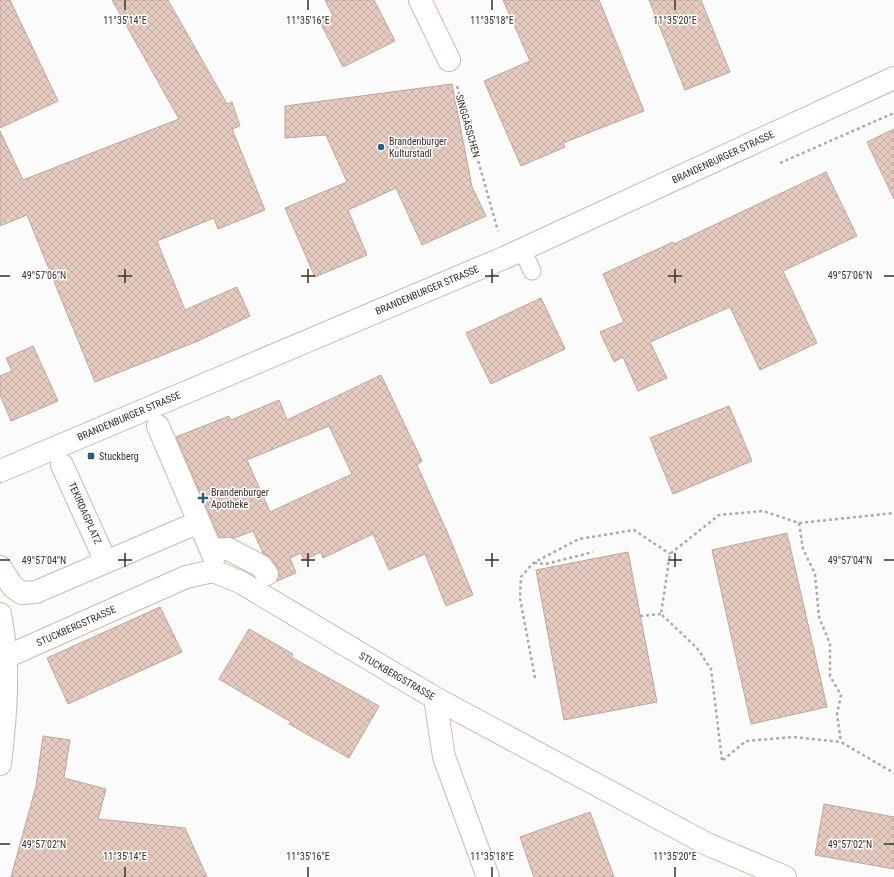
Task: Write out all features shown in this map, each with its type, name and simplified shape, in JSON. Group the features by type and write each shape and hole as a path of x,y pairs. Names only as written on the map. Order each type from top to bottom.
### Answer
{"street":[{"path":"420,0 449,60"},
{"name":"BRANDENBURGER STRASSE","path":"0,471 514,253 894,78"},
{"path":"158,426 213,553 228,549 261,566 267,574"},
{"name":"TEKIRDAGPLATZ","path":"62,465 106,562"},
{"path":"0,567 8,589 37,597 106,562 199,522"},
{"name":"STUCKBERGSTRASSE","path":"6,657 186,578 214,571 240,582 435,698 707,844 785,877"},
{"path":"0,614 6,657 4,735 0,764"},
{"path":"435,698 444,757 488,877"}],"lane":[{"path":"514,253 532,271"}],"path":[{"name":"SINGGÄSSCHEN","path":"449,60 514,253"},
{"path":"662,614 670,554 719,515 763,512 799,523 894,513"},
{"path":"799,523 803,549 815,574 819,617 830,644 830,676 841,695 837,714 841,742"},
{"path":"535,678 520,598 521,578 533,563 579,539 634,530 670,554"},
{"path":"533,563 546,564 593,552"},
{"path":"640,616 662,614 698,648 711,669 722,760 746,741 793,737 841,742 894,774"}],"building":[{"path":"0,0 10,0 58,101 0,128"},
{"path":"112,0 168,0 227,104 232,102 240,126 232,129 265,210 218,229 214,218 157,241 185,310 237,287 250,316 198,341 95,382 27,215 0,226 0,131 23,180 179,119"},
{"path":"325,0 374,0 395,41 343,67 320,22 333,16"},
{"path":"503,0 599,0 644,111 563,143 565,147 521,166 484,81 530,61"},
{"path":"649,0 701,0 730,72 685,90"},
{"path":"452,84 472,187 486,216 422,245 396,188 348,210 367,255 315,277 285,208 347,182 326,135 285,138 285,106"},
{"path":"894,129 894,199 867,142"},
{"path":"826,172 857,236 783,271 817,343 760,370 730,307 650,342 667,378 638,391 623,357 614,362 600,332 624,322 603,274 673,242 674,244"},
{"path":"541,298 565,349 491,384 466,333"},
{"path":"33,346 58,401 11,421 0,395 0,376 12,371 6,358"},
{"path":"381,375 422,461 417,465 473,595 446,606 425,554 389,570 373,534 323,558 321,552 304,560 301,553 290,558 296,573 277,581 279,573 277,567 271,558 263,553 253,531 234,538 219,537 176,437 229,416 231,420 279,400 287,420","holes":["329,426 352,474 270,512 247,460"]},
{"path":"729,406 752,461 673,494 650,438"},
{"path":"787,533 827,707 751,724 712,550"},
{"path":"628,552 657,702 564,720 536,570"},
{"path":"160,607 182,652 68,704 47,658"},
{"path":"249,629 293,654 291,657 379,706 349,758 289,724 291,722 219,679"},
{"path":"43,736 70,740 64,778 106,789 98,819 185,828 207,877 11,877 36,786"},
{"path":"824,804 894,817 894,869 815,855"},
{"path":"590,812 614,877 534,877 520,837"}],"place":[{"name":"Brandenburger Kulturstadl","path":"381,147"},
{"name":"Stuckberg","path":"91,456"},
{"name":"Brandenburger Apotheke","path":"203,498"}]}
